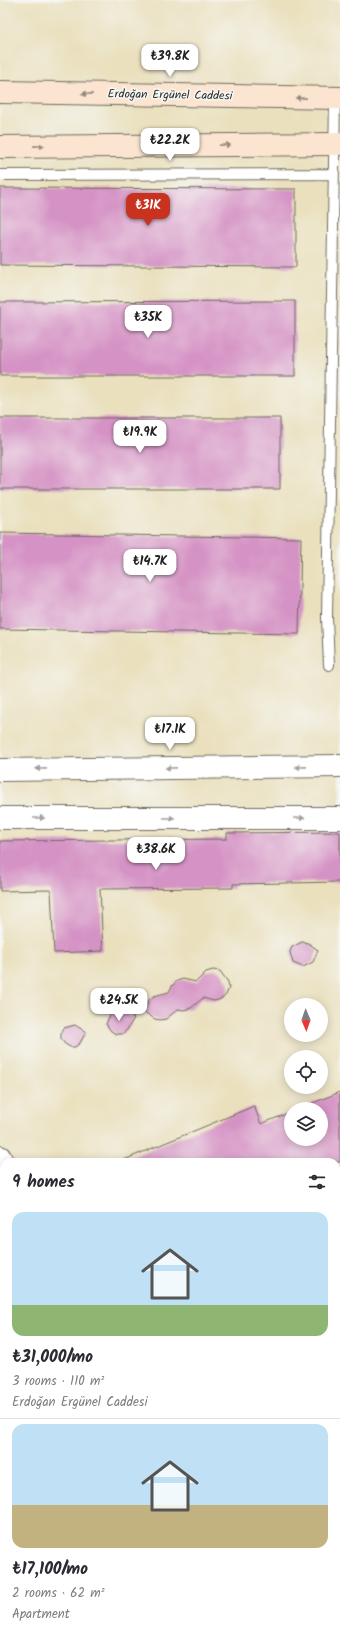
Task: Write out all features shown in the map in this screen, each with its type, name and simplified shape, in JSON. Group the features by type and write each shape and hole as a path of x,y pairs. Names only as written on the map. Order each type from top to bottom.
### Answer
{"main road":[{"name":"Erdoğan Ergünel Caddesi","path":"0,92 338,98"},
{"path":"0,147 337,144"}],"street":[{"path":"0,770 340,766"},
{"path":"0,818 340,818"}],"lane":[{"path":"329,664 327,618 334,174 337,144 338,98"},
{"path":"0,175 334,174"}],"building":[{"path":"0,188 296,189 296,267 0,265"},
{"path":"295,301 295,376 0,376 0,302"},
{"path":"0,418 280,418 280,489 0,489"},
{"path":"0,533 301,538 299,634 0,629"},
{"path":"340,832 340,882 233,884 233,888 100,889 103,951 54,953 51,890 0,891 0,841 227,839 227,833"},
{"path":"302,942 308,943 318,950 313,962 303,967 293,963 290,952 292,947"},
{"path":"213,970 220,971 228,982 229,988 226,995 221,999 214,1001 203,998 191,1008 184,1010 178,1009 166,1019 155,1019 144,1012 149,1000 154,996 169,992 177,981 183,979 196,982 206,972"},
{"path":"115,1011 121,1011 134,1018 127,1030 122,1034 116,1034 111,1031 106,1024 110,1015"},
{"path":"75,1025 86,1032 80,1043 75,1047 70,1047 61,1039 61,1034 64,1028"},
{"path":"340,1092 340,1158 129,1158 254,1106 261,1124 284,1115 284,1146 328,1146 328,1102 315,1102"}]}
